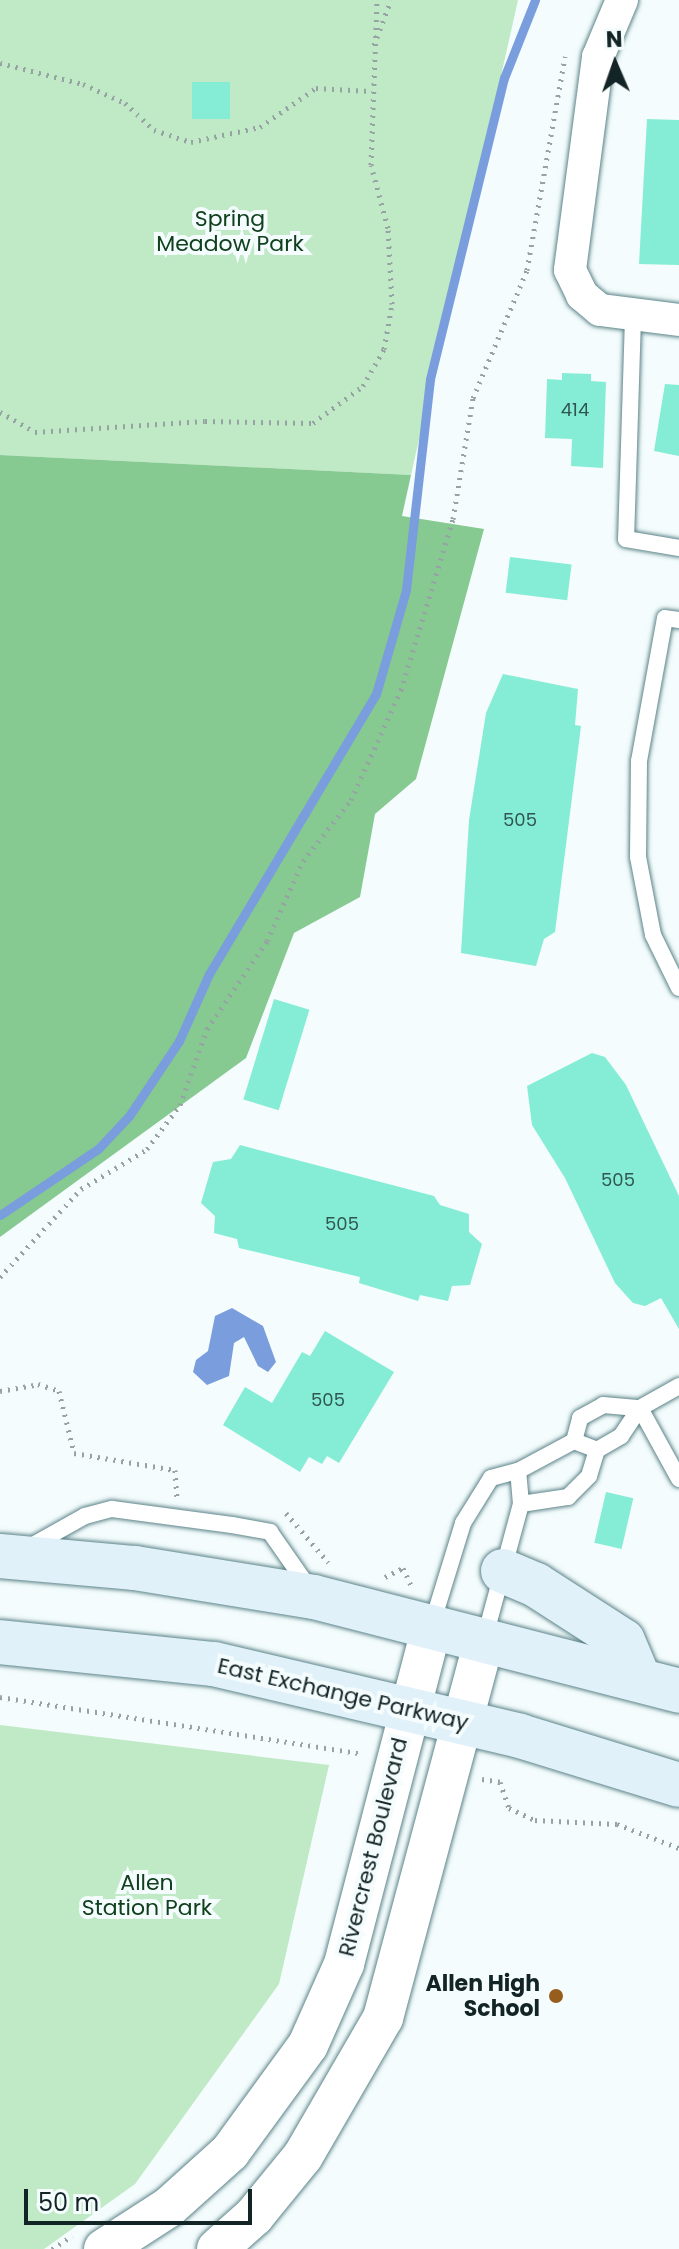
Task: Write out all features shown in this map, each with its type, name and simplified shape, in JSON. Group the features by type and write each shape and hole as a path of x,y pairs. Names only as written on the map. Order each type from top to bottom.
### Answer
{"main road":[{"path":"6,1556 326,1584 432,1625 484,1641 659,1685"},
{"path":"503,1571 536,1585 623,1641 659,1685"},
{"name":"East Exchange Parkway","path":"0,1642 214,1664 464,1721 679,1785"}],"street":[{"path":"622,0 598,57 569,246 570,270 582,295 600,310 633,318 679,320"},
{"name":"Rivercrest Boulevard","path":"93,2240 169,2207 230,2152 308,2045 344,1964 432,1625"},
{"path":"217,2249 254,2216 303,2156 383,2018 484,1641"}],"lane":[{"path":"633,318 626,539 679,548"},
{"path":"679,620 665,618 639,761 638,857 653,935 679,988"},
{"path":"521,1504 568,1497 589,1476 597,1450 621,1436 640,1408 679,1386"},
{"path":"597,1450 574,1441 580,1418 603,1405 640,1408"},
{"path":"640,1408 679,1479"},
{"name":"Rivercrest Boulevard","path":"432,1625 463,1523 491,1478 518,1471 574,1441"},
{"path":"484,1641 521,1504 518,1471"},
{"path":"6,1556 60,1528 112,1509 270,1532 326,1584"}],"path":[{"path":"0,412 35,432 205,421 313,423 343,406 376,368 392,304 388,228 371,165 371,54 377,0"},
{"path":"371,54 391,0"},
{"path":"0,1277 81,1189 147,1149 180,1105 207,1029 267,941 303,861 351,800 389,718 453,519 473,398 527,270 568,46"},
{"path":"0,63 83,84 125,103 154,130 191,142 235,138 260,127 316,88 370,91"},
{"path":"0,1391 38,1384 59,1391 74,1453 175,1470 177,1497 191,1499"},
{"path":"274,1508 294,1517 326,1584"},
{"path":"369,1575 384,1577 403,1568"},
{"path":"0,1697 367,1755 364,1769"},
{"path":"484,1779 500,1782 509,1808 535,1820 617,1824 679,1848"},
{"path":"52,2249 93,2240"}],"green space":[{"name":"Spring Meadow Park","path":"0,0 518,0 411,475 0,455"},
{"path":"0,455 411,475 402,516 484,529 416,779 375,814 360,897 294,933 246,1058 0,1237"},
{"name":"Allen Station Park","path":"0,1725 329,1765 279,1984 135,2184 44,2249 0,2249"}],"water":[{"path":"232,1308 263,1326 276,1362 268,1372 258,1366 244,1337 234,1343 229,1376 207,1385 193,1372 196,1360 208,1351 215,1316"}],"building":[{"path":"192,82 230,82 230,119 192,119"},
{"path":"647,119 679,120 679,265 639,264"},
{"path":"562,373 591,374 591,381 606,382 603,468 571,466 572,439 545,438 547,379 562,380"},
{"path":"665,384 679,385 679,456 654,451"},
{"path":"510,557 572,565 567,600 506,593"},
{"path":"503,674 578,689 575,725 581,726 555,932 544,939 536,966 461,953 469,820 486,713"},
{"path":"274,999 309,1010 279,1110 243,1099"},
{"path":"592,1053 605,1057 626,1085 679,1196 679,1329 661,1298 645,1306 633,1303 615,1283 565,1178 532,1125 527,1086"},
{"path":"240,1145 434,1196 440,1205 469,1214 469,1232 482,1244 470,1285 452,1286 448,1301 420,1295 418,1301 359,1283 360,1277 239,1248 237,1239 214,1233 215,1216 201,1203 213,1162 231,1159"},
{"path":"325,1331 394,1372 339,1463 327,1456 322,1464 309,1457 300,1472 223,1425 245,1387 272,1403 302,1352 310,1356"},
{"path":"606,1492 633,1498 622,1549 594,1543"}],"waterway":[{"path":"0,1215 98,1149 129,1116 179,1041 209,974 376,694 406,590 430,379 504,78 535,0"}],"place":[{"name":"Allen High School","path":"556,1996"}]}
